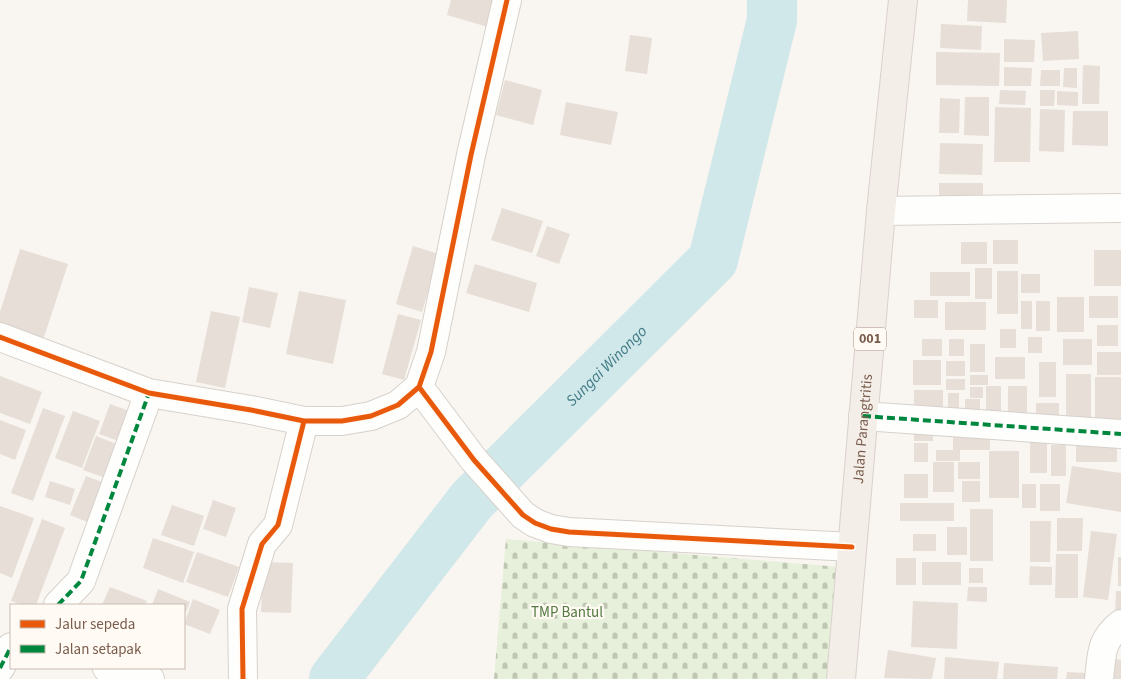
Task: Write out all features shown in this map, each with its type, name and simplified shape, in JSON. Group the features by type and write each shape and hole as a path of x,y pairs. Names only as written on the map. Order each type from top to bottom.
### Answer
{"main road":[{"name":"Jalan Parangtritis","path":"842,679 881,211 903,0"}],"street":[{"path":"0,337 150,393 252,410 304,422 342,421 371,416 398,405 419,387 431,352 471,155 507,0"},
{"path":"881,211 1121,208"},
{"path":"419,387 474,460 522,515 535,523 569,532 852,547"},
{"path":"59,604 81,581 150,393"},
{"path":"863,416 1121,434"},
{"path":"243,679 242,608 262,544 278,525 304,422"},
{"path":"1098,679 1103,645 1112,631 1121,624"},
{"path":"0,668 10,649"},
{"path":"111,669 150,679"}],"green space":[{"name":"TMP Bantul","path":"506,539 840,567 830,679 494,679"}],"building":[{"path":"451,0 495,0 488,27 447,15"},
{"path":"968,0 1007,0 1006,23 967,21"},
{"path":"941,24 982,26 981,50 940,48"},
{"path":"1078,31 1079,59 1043,61 1041,33"},
{"path":"630,35 652,38 647,74 625,71"},
{"path":"1004,39 1035,40 1034,62 1004,62"},
{"path":"936,52 1000,53 999,86 936,85"},
{"path":"1083,65 1100,66 1099,104 1082,104"},
{"path":"1004,67 1032,68 1031,86 1004,86"},
{"path":"1064,68 1077,68 1077,88 1063,87"},
{"path":"1041,70 1060,70 1060,86 1040,86"},
{"path":"505,80 542,90 533,125 496,115"},
{"path":"1000,90 1026,91 1025,105 999,104"},
{"path":"1040,90 1055,90 1054,106 1040,106"},
{"path":"1057,91 1078,92 1078,106 1057,105"},
{"path":"965,97 989,97 989,136 964,135"},
{"path":"940,98 960,99 959,133 939,133"},
{"path":"566,102 618,112 611,145 560,135"},
{"path":"995,107 1031,108 1030,162 994,162"},
{"path":"1040,109 1065,110 1064,152 1039,151"},
{"path":"1073,111 1108,111 1108,146 1072,145"},
{"path":"940,143 983,144 982,175 939,174"},
{"path":"939,183 983,183 983,205 939,204"},
{"path":"502,208 543,221 532,253 491,240"},
{"path":"547,226 570,234 559,264 536,256"},
{"path":"993,240 1018,240 1018,264 993,264"},
{"path":"961,242 987,242 987,264 961,264"},
{"path":"413,246 439,254 422,312 396,304"},
{"path":"20,249 68,264 43,340 0,327 0,312"},
{"path":"1094,250 1121,250 1121,286 1094,286"},
{"path":"475,264 537,283 529,312 466,293"},
{"path":"975,268 992,268 992,299 975,299"},
{"path":"997,271 1018,271 1018,314 997,314"},
{"path":"930,272 970,272 970,296 930,296"},
{"path":"1021,274 1040,274 1040,293 1021,293"},
{"path":"249,287 278,293 270,328 242,322"},
{"path":"299,291 346,300 333,364 286,354"},
{"path":"1089,296 1118,296 1118,318 1089,318"},
{"path":"1057,297 1084,297 1084,332 1057,332"},
{"path":"914,300 938,300 938,318 914,318"},
{"path":"1021,301 1032,301 1032,329 1021,329"},
{"path":"1036,301 1050,301 1050,331 1036,331"},
{"path":"945,302 986,302 986,330 945,330"},
{"path":"211,311 240,317 225,388 196,382"},
{"path":"398,314 421,320 404,380 382,374"},
{"path":"1097,325 1118,325 1118,346 1097,346"},
{"path":"1000,329 1016,329 1016,348 1000,348"},
{"path":"1028,337 1042,337 1042,353 1028,353"},
{"path":"922,339 942,339 942,356 922,356"},
{"path":"949,339 964,339 964,356 949,356"},
{"path":"1063,339 1092,339 1092,365 1063,365"},
{"path":"970,344 985,344 985,372 970,372"},
{"path":"1097,352 1121,352 1121,375 1097,375"},
{"path":"995,357 1025,357 1025,379 995,379"},
{"path":"913,360 941,360 941,385 913,385"},
{"path":"946,361 965,361 965,376 946,376"},
{"path":"1039,362 1056,362 1056,397 1039,397"},
{"path":"1066,374 1091,374 1091,424 1066,424"},
{"path":"970,375 988,375 988,385 970,385"},
{"path":"0,376 42,392 30,424 0,413"},
{"path":"1095,377 1121,377 1121,425 1095,425"},
{"path":"946,379 965,379 965,390 946,390"},
{"path":"986,386 1001,386 1001,418 986,418"},
{"path":"1008,386 1027,386 1027,413 1008,413"},
{"path":"970,387 983,387 983,398 970,398"},
{"path":"914,390 943,390 943,410 914,410"},
{"path":"948,393 959,393 959,409 948,409"},
{"path":"965,399 980,399 980,415 965,415"},
{"path":"1036,403 1059,403 1059,423 1036,423"},
{"path":"110,404 138,414 127,444 99,434"},
{"path":"43,408 65,416 33,501 11,493"},
{"path":"73,411 100,421 82,468 55,458"},
{"path":"0,420 26,430 15,460 0,454"},
{"path":"914,425 933,425 933,441 914,441"},
{"path":"953,428 990,428 990,450 953,450"},
{"path":"1030,433 1047,433 1047,473 1030,473"},
{"path":"96,436 127,448 114,481 83,470"},
{"path":"1076,438 1117,438 1117,462 1076,462"},
{"path":"914,443 928,443 928,462 914,462"},
{"path":"1051,445 1066,445 1066,476 1051,476"},
{"path":"936,450 960,450 960,461 936,461"},
{"path":"989,451 1019,451 1019,498 989,498"},
{"path":"933,462 954,462 954,492 933,492"},
{"path":"958,462 980,462 980,479 958,479"},
{"path":"1072,466 1121,473 1121,512 1066,503"},
{"path":"904,474 928,474 928,498 904,498"},
{"path":"86,476 110,485 95,525 70,515"},
{"path":"50,481 75,489 70,505 45,497"},
{"path":"962,481 980,481 980,502 962,502"},
{"path":"1022,484 1036,484 1036,508 1022,508"},
{"path":"1040,484 1060,484 1060,511 1040,511"},
{"path":"213,500 236,508 226,537 203,529"},
{"path":"900,503 954,503 954,521 900,521"},
{"path":"172,505 204,516 194,546 161,535"},
{"path":"0,506 34,518 12,578 0,573"},
{"path":"970,509 993,509 993,561 970,561"},
{"path":"1057,518 1083,518 1082,551 1057,551"},
{"path":"42,519 65,528 36,604 20,604 11,601"},
{"path":"1030,521 1051,521 1050,562 1030,562"},
{"path":"947,527 967,527 967,555 947,555"},
{"path":"1091,531 1117,534 1108,600 1083,597"},
{"path":"913,534 936,534 936,551 913,551"},
{"path":"153,538 194,552 183,583 143,568"},
{"path":"197,552 239,567 228,597 186,582"},
{"path":"1056,554 1078,554 1078,598 1055,598"},
{"path":"1118,557 1121,557 1121,586 1118,586"},
{"path":"896,558 916,558 916,585 896,585"},
{"path":"263,562 293,563 291,613 261,612"},
{"path":"922,562 961,562 961,585 922,585"},
{"path":"1030,566 1052,567 1052,585 1029,585"},
{"path":"969,568 983,568 983,583 969,583"},
{"path":"110,587 147,601 146,604 102,604"},
{"path":"968,587 987,587 987,602 967,601"},
{"path":"158,589 190,602 185,614 185,604 152,604"},
{"path":"1116,591 1121,591 1121,615 1115,615"},
{"path":"193,599 220,610 210,634 185,624"},
{"path":"913,601 958,603 957,649 911,647"},
{"path":"888,650 936,658 932,679 884,678"},
{"path":"945,657 999,662 997,679 944,679"},
{"path":"1109,658 1121,660 1121,679 1106,679"},
{"path":"1004,663 1058,667 1057,679 1003,679"},
{"path":"1067,672 1086,673 1086,679 1066,679"}],"waterway":[{"name":"Sungai Winongo","path":"334,679 472,500 713,260 772,20 772,0"}],"marked path":[{"path":"59,604 81,581 149,393"},
{"path":"863,416 1121,434"},
{"path":"0,668 10,649"}],"cycle path":[{"path":"0,337 149,393 304,421 342,421 371,416 398,405 419,387 431,352 471,155 507,0"},
{"path":"419,387 474,460 523,515 535,523 551,529 569,532 852,547"},
{"path":"243,679 242,609 262,544 278,525 304,421"}]}
